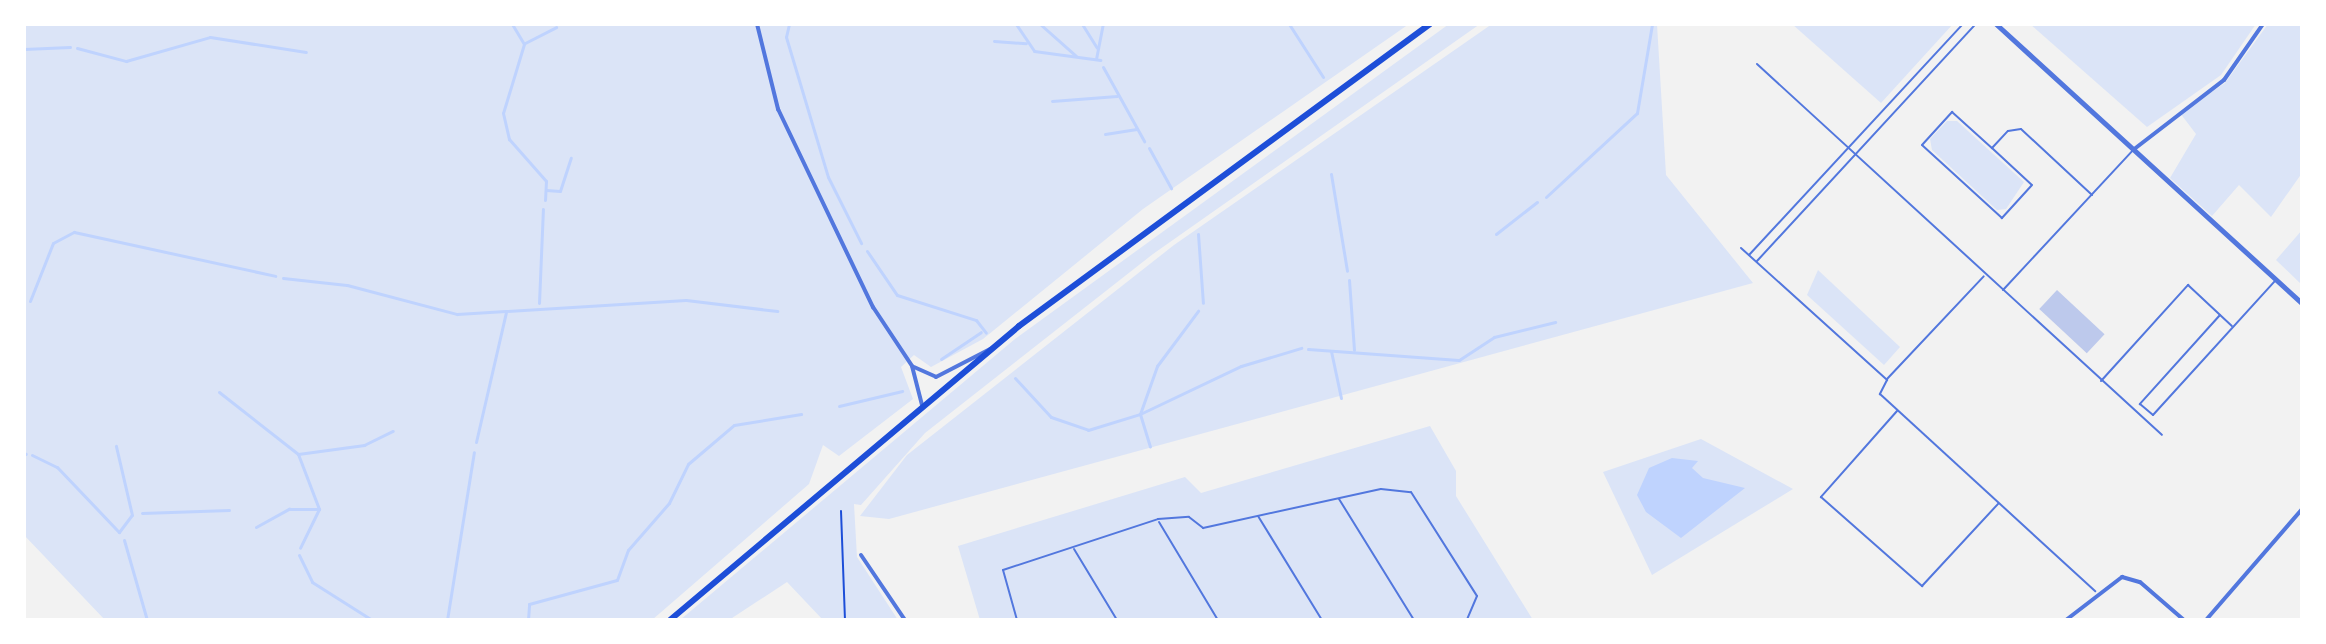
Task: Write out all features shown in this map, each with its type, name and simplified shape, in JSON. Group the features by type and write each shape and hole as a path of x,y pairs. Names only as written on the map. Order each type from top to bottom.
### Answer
{"main road":[{"path":"670,620 993,347 1167,212 1430,24"}],"street":[{"path":"757,24 778,109 873,307 912,366 922,405"},
{"path":"1996,24 2302,303"},
{"path":"2133,150 2224,80 2263,24"},
{"path":"912,366 936,377 993,347"},
{"path":"2206,620 2302,509"},
{"path":"861,555 905,620"},
{"path":"2066,620 2095,591 2131,577 2184,620"}],"lane":[{"path":"1749,255 1963,24"},
{"path":"1756,262 1976,24"},
{"path":"1757,64 2162,435"},
{"path":"1952,112 1992,148 2032,185 2002,218 1922,145 1952,112"},
{"path":"1992,148 2008,131 2021,129 2092,195"},
{"path":"2003,291 2133,150"},
{"path":"1833,164 1840,171"},
{"path":"1741,248 1887,380"},
{"path":"1985,275 1887,380 1880,394 2095,591"},
{"path":"2220,315 2140,404 2153,415 2276,280"},
{"path":"2101,381 2188,285 2233,327"},
{"path":"1898,411 1821,497 1922,586 1999,503"},
{"path":"1017,620 1003,570 1158,519 1189,517 1203,528 1381,489 1411,492 1477,596 1467,620"},
{"path":"1339,499 1414,620"},
{"path":"1258,516 1322,620"},
{"path":"1158,519 1218,620"},
{"path":"1073,548 1117,620"}],"path":[{"path":"841,511 845,620"}],"shaded area":[{"path":"24,24 1409,24 1143,209 983,339 931,367 914,355 901,367 913,399 839,456 823,445 809,484 652,620 105,620 24,535"},
{"path":"1449,24 1480,24 1153,254 925,433 861,505 854,504 857,557 898,620 823,620 787,582 729,620 680,620 1015,339"},
{"path":"1492,24 1657,24 1666,175 1753,283 889,519 860,516 907,455 1174,245"},
{"path":"1792,24 1953,24 1881,103"},
{"path":"2030,24 2256,24 2221,75 2147,127"},
{"path":"2268,24 2302,24 2302,173 2271,217 2239,185 2212,216 2170,178 2196,134 2180,113 2225,83"},
{"path":"1947,121 1957,121 2024,182 2006,209 1997,210 1932,150 1930,139"},
{"path":"2302,230 2302,285 2276,260"},
{"path":"1818,270 1900,347 1884,365 1807,295"},
{"path":"1430,426 1456,471 1456,496 1533,620 980,620 958,546 1185,477 1201,493"},
{"path":"1701,439 1793,489 1652,575 1603,472"}],"water":[{"path":"1672,458 1698,461 1692,468 1703,478 1745,488 1681,538 1646,512 1637,495 1649,468"}],"building":[{"path":"2057,290 2105,334 2087,353 2039,309"}],"waterway":[{"path":"512,24 524,44 503,113 509,139 546,181 545,200"},
{"path":"789,24 786,37 828,177 861,243"},
{"path":"1016,24 1034,51 1100,60"},
{"path":"1040,24 1076,56"},
{"path":"1082,24 1097,48"},
{"path":"1096,59 1103,24"},
{"path":"1289,24 1323,77"},
{"path":"1546,197 1637,113 1652,24"},
{"path":"525,43 556,27"},
{"path":"77,48 126,61 210,37 306,52"},
{"path":"994,41 1026,43"},
{"path":"24,49 70,47"},
{"path":"1103,67 1144,141"},
{"path":"1052,101 1117,96"},
{"path":"1105,134 1137,129"},
{"path":"1149,148 1171,188"},
{"path":"546,190 560,191 571,158"},
{"path":"1331,174 1347,271"},
{"path":"1496,234 1537,202"},
{"path":"539,303 543,209"},
{"path":"30,301 53,243 74,232 275,276"},
{"path":"1198,234 1203,303"},
{"path":"867,251 897,295 976,320 986,333"},
{"path":"283,278 347,285 457,314 686,300 777,311"},
{"path":"1349,280 1354,350"},
{"path":"1140,414 1157,366 1198,311"},
{"path":"476,442 506,312"},
{"path":"1308,349 1459,360 1494,337 1555,322"},
{"path":"941,359 981,332"},
{"path":"1140,414 1241,366 1301,348"},
{"path":"1331,351 1341,398"},
{"path":"1015,378 1051,417 1088,430 1140,414 1150,446"},
{"path":"839,406 902,391"},
{"path":"219,392 298,454 319,509 300,548"},
{"path":"528,620 529,604 617,580 628,550 669,503 688,464 734,425 801,414"},
{"path":"298,454 364,445 393,431"},
{"path":"32,455 57,467 119,532 132,515 116,446"},
{"path":"447,620 474,452"},
{"path":"256,527 289,509 319,509"},
{"path":"142,513 229,510"},
{"path":"124,540 147,620"},
{"path":"299,555 312,582 372,620"}]}
